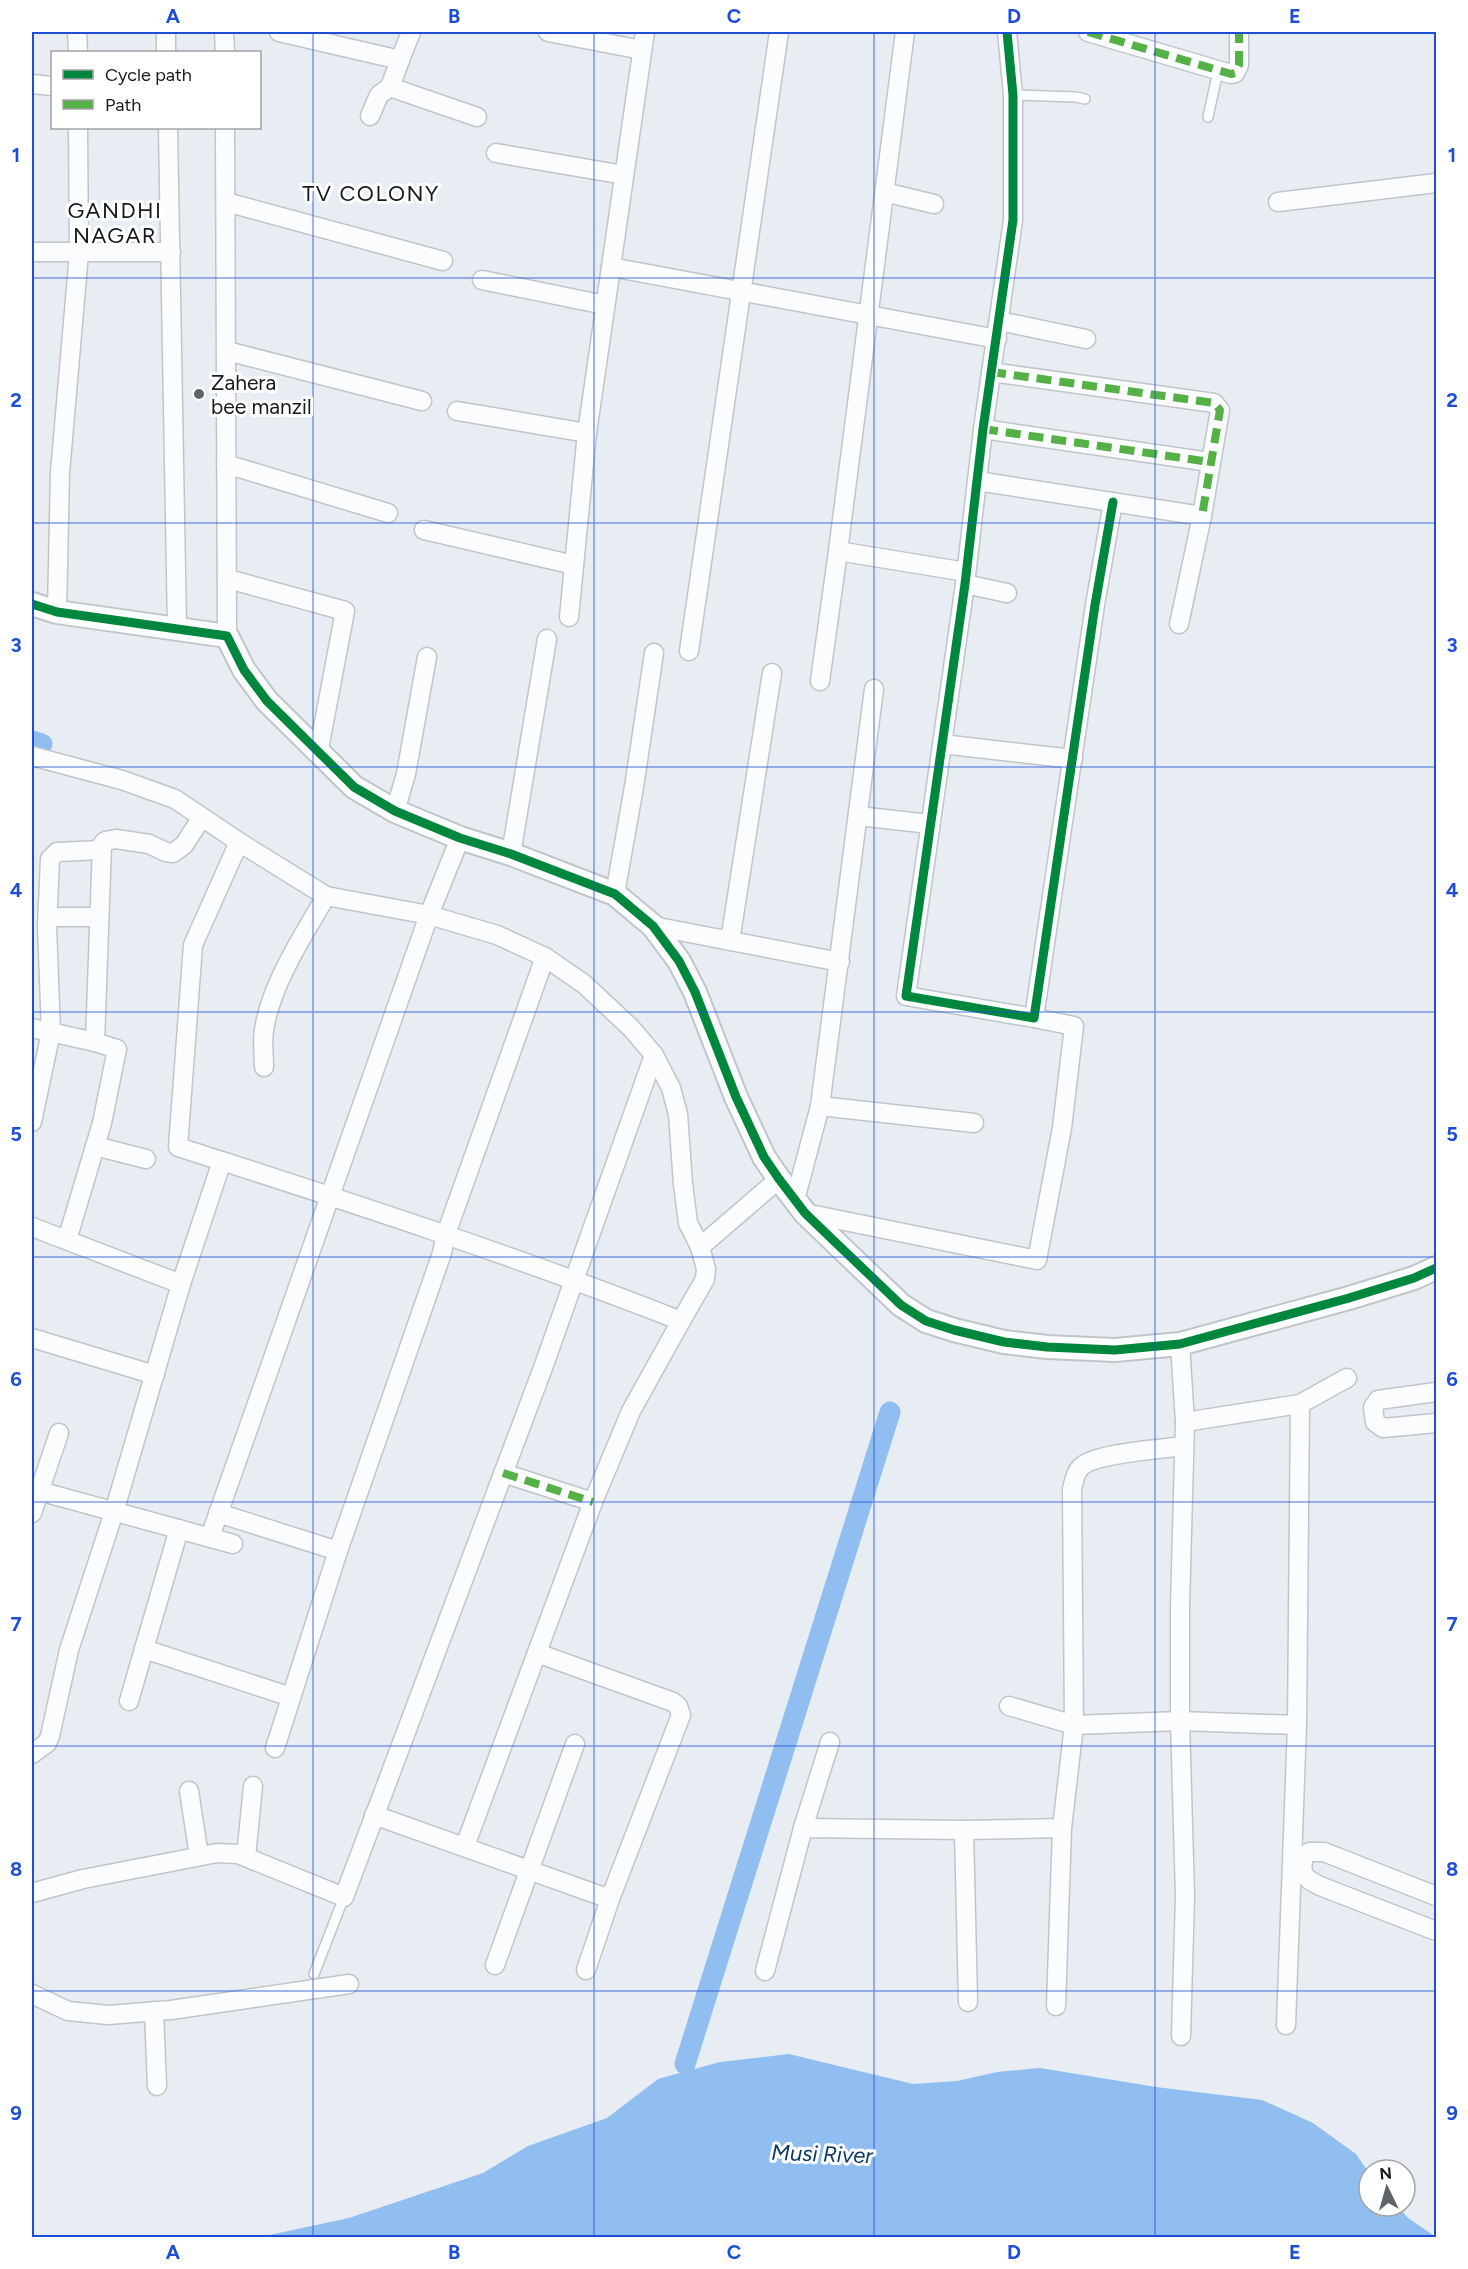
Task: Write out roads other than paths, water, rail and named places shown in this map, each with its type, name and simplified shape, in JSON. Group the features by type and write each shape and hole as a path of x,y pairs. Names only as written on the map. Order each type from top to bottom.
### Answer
{"street":[{"path":"77,32 78,51"},
{"path":"166,32 166,51"},
{"path":"224,32 225,51"},
{"path":"279,32 400,60"},
{"path":"370,116 379,95 390,87 411,32"},
{"path":"548,32 642,50"},
{"path":"569,617 587,433 645,32"},
{"path":"689,651 779,32"},
{"path":"820,681 905,32"},
{"path":"800,1207 1037,1260 1062,1128 1074,1026 906,996 966,578 991,372 1013,220 1013,95 1007,32"},
{"path":"1088,32 1231,74 1238,69 1239,32"},
{"path":"32,84 51,86"},
{"path":"390,87 477,117"},
{"path":"57,612 60,473 79,253 78,129"},
{"path":"168,129 177,628"},
{"path":"225,129 227,636 244,670 267,701 318,754 354,787 395,811 460,838 512,854 615,894 653,926 679,961 695,992 736,1096 764,1157 800,1207 902,1305 926,1321 994,1340 1047,1347 1181,1355 1414,1278 1437,1268"},
{"path":"496,153 624,175"},
{"path":"1278,202 1437,183"},
{"path":"884,192 934,204"},
{"path":"226,201 443,261"},
{"path":"32,252 171,252"},
{"path":"611,267 868,314 1086,339"},
{"path":"482,280 605,305"},
{"path":"227,351 422,401"},
{"path":"991,372 1214,403 1220,410 1202,516 1179,624"},
{"path":"457,411 587,433"},
{"path":"984,429 1210,462"},
{"path":"226,464 388,513"},
{"path":"977,481 1202,516"},
{"path":"1034,1018 1095,605 1113,502"},
{"path":"424,530 574,565"},
{"path":"838,551 966,578 1007,593"},
{"path":"228,579 345,611 318,754"},
{"path":"32,604 57,612 227,636"},
{"path":"512,854 547,639"},
{"path":"615,894 634,788 654,653"},
{"path":"395,811 406,774 427,657"},
{"path":"730,941 772,674"},
{"path":"800,1207 820,1106 874,690"},
{"path":"942,744 1073,759"},
{"path":"32,756 122,780 174,799 327,896 431,907 545,957 584,984 632,1028 654,1055 671,1088 676,1105 688,1222 705,1243 705,1279 631,1411 593,1502 465,1846"},
{"path":"858,816 930,824"},
{"path":"95,1042 101,850 105,841 116,839 149,844 173,853 184,845 202,817"},
{"path":"210,1538 431,907 460,838"},
{"path":"239,842 193,945 178,1147 446,1234 574,1279 681,1321"},
{"path":"32,1122 51,1032 49,865 57,852 101,850"},
{"path":"264,1067 264,1030 273,998 293,955 327,896"},
{"path":"48,917 99,917"},
{"path":"653,926 840,962"},
{"path":"275,1748 338,1551 442,1253 446,1234 545,957"},
{"path":"32,1028 117,1049 95,1146 67,1240"},
{"path":"32,1893 83,1879 217,1852 238,1854 344,1897 503,1473 654,1055"},
{"path":"820,1106 974,1124"},
{"path":"95,1146 146,1159"},
{"path":"32,1754 47,1743 50,1736 69,1650 114,1512 180,1284 222,1161"},
{"path":"705,1243 779,1179"},
{"path":"32,1227 180,1284"},
{"path":"32,1338 155,1375"},
{"path":"1181,1355 1185,1417 1180,1606 1180,1720 1185,1896 1181,2036"},
{"path":"1185,1417 1300,1404 1347,1378"},
{"path":"1437,1392 1378,1400 1373,1407 1375,1422 1383,1428 1437,1423"},
{"path":"1286,2025 1297,1725 1300,1404"},
{"path":"32,1513 58,1433"},
{"path":"1056,2006 1062,1828 1074,1725 1072,1489 1079,1468 1095,1459 1184,1446"},
{"path":"503,1473 593,1502"},
{"path":"39,1491 233,1544"},
{"path":"218,1513 338,1551"},
{"path":"129,1701 179,1529"},
{"path":"144,1649 291,1697"},
{"path":"537,1653 673,1702 678,1706 681,1715 610,1899 586,1970"},
{"path":"1009,1706 1074,1725 1180,1720 1297,1725"},
{"path":"765,1971 803,1828 830,1742"},
{"path":"495,1965 575,1744"},
{"path":"246,1857 253,1786"},
{"path":"189,1791 199,1856"},
{"path":"374,1815 610,1899"},
{"path":"803,1828 964,1830 1062,1828"},
{"path":"964,1830 968,2002"},
{"path":"1437,1896 1324,1852 1310,1852 1304,1855 1301,1869 1305,1877 1320,1886 1437,1931"},
{"path":"32,1994 68,2011 108,2015 154,2011 349,1984"},
{"path":"154,2011 157,2086"}],"lane":[{"path":"1209,117 1218,71"},
{"path":"1013,95 1085,99"},
{"path":"314,1974 344,1897"}],"water":[{"name":"Musi River","path":"789,2054 913,2084 957,2081 997,2072 1040,2068 1156,2087 1262,2100 1313,2123 1356,2154 1359,2158 1357,2218 1408,2218 1436,2237 260,2237 349,2218 483,2173 528,2146 607,2118 658,2079 720,2062"}],"waterway":[{"path":"32,741 42,744"},
{"path":"685,2064 890,1412"}],"place":[{"name":"Zahera bee manzil","path":"199,394"}],"district":[{"name":"TV COLONY","path":"371,193"},
{"name":"GANDHI NAGAR","path":"115,222"}]}
